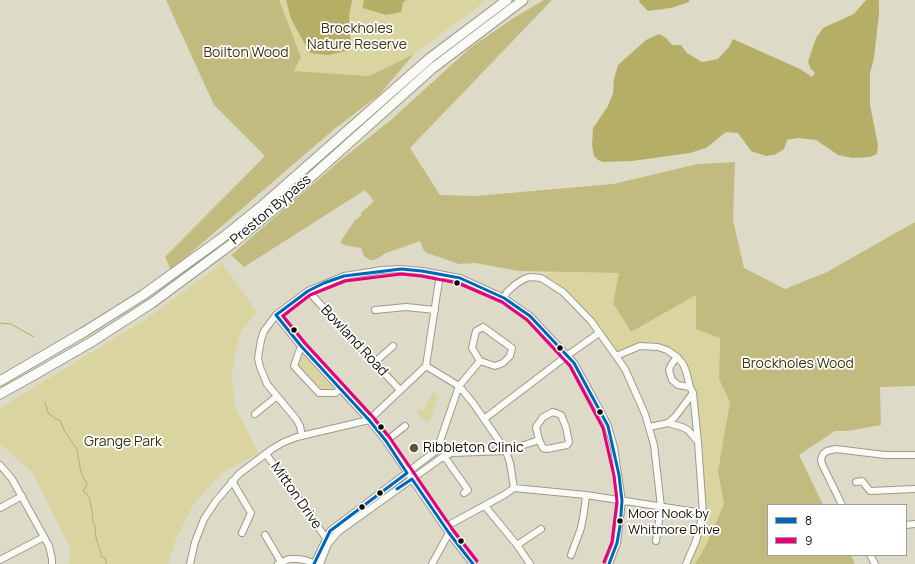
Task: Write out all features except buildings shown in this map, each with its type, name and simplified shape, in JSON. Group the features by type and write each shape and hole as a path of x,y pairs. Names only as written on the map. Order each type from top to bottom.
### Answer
{"highway":[{"name":"Preston Bypass","path":"0,381 84,332 143,295 222,238 263,205 430,58 507,0"},
{"name":"Preston Bypass","path":"0,394 93,341 152,303 233,243 292,195 433,68 523,0"}],"street":[{"path":"302,436 300,426 296,419 276,397 267,384 262,375 258,358 259,347 264,331 276,315 308,291 344,276 364,272 400,270 422,271 460,278 504,298 530,316 574,363 608,426 618,468 622,501 617,543 610,562 618,564"},
{"path":"190,564 195,542 204,519 232,481 266,454 284,442 302,436 368,420 426,366 440,274"},
{"path":"504,298 507,292 520,282 530,277 541,278 563,292 591,321 625,369 649,427 654,445 662,507 656,541"},
{"name":"Bowland Road","path":"308,291 400,390"},
{"path":"375,310 406,307 435,310"},
{"path":"276,315 301,346 341,389 386,442 449,533 473,564"},
{"path":"483,327 512,348 510,356 503,363 495,366 480,361 472,348 476,331 483,327"},
{"path":"484,419 599,333"},
{"path":"301,346 294,366 319,393 335,393 341,389"},
{"path":"374,363 393,346"},
{"path":"616,356 640,346 649,346 667,350 677,357 683,364 686,371 691,390 698,442 703,513 696,541 686,564"},
{"path":"677,357 670,365 672,380 678,385 691,390"},
{"path":"265,535 280,563 297,558 316,564 328,540 330,531 437,450 459,386 480,361"},
{"path":"426,366 459,386 484,419 506,451 510,463 514,488"},
{"path":"668,423 678,413 691,390"},
{"path":"256,414 276,397"},
{"path":"553,412 561,415 566,427 569,442 567,445 547,449 543,448 539,440 536,427 538,423 553,412"},
{"path":"649,427 668,423 682,427 688,430 698,442"},
{"path":"386,442 405,426"},
{"path":"328,540 444,456 452,453 506,451 539,440"},
{"path":"842,504 822,464 821,459 823,454 827,451 836,449 885,455 915,455"},
{"name":"Mitton Drive","path":"266,454 328,540"},
{"path":"444,456 468,490 464,493"},
{"path":"0,464 12,479 49,546 52,564"},
{"path":"860,480 870,491 915,489"},
{"path":"232,481 251,513 242,533"},
{"path":"445,527 485,506 514,488 586,495 703,513"},
{"path":"571,555 581,528 586,495"},
{"path":"0,508 22,496"},
{"path":"485,506 517,545 530,564"},
{"path":"517,545 541,529"},
{"path":"432,564 449,533"},
{"path":"0,560 44,537"}],"green space":[{"name":"Boilton Wood","path":"166,0 279,0 301,57 294,71 369,76 414,54 379,95 333,130 171,270 165,257 265,156 214,105"},
{"name":"Brockholes Nature Reserve","path":"279,0 487,0 414,54 369,76 294,71 301,57"},
{"name":"Brockholes Wood","path":"544,0 552,0 410,148 440,195 475,196 613,184 698,164 735,162 733,220 744,268 785,289 827,272 915,222 915,386 880,387 881,425 848,431 835,431 799,455 823,504 767,504 767,556 851,556 855,564 695,564 707,543 724,504 718,471 730,402 719,379 720,338 696,329 696,295 631,332 613,303 619,273 519,271 475,263 459,264 427,253 423,249 420,241 386,253 375,260 370,260 364,256 361,248 344,245 341,243 355,220 361,216 361,213 374,201 365,190 244,267 231,255 342,159 391,120 470,48 512,19"},
{"name":"Grange Park","path":"222,263 257,312 242,330 237,344 232,374 235,407 259,453 222,473 193,505 175,541 168,564 69,564 71,550 32,472 0,444 0,408 148,318"},
{"path":"553,272 620,273 613,303 631,332 696,295 696,329 720,338 719,379 730,402 718,471 724,504 707,543 695,564 690,564 698,543 703,488 685,370 679,356 650,342 617,351 591,315 555,281 542,276"},
{"path":"300,351 335,391 322,393 297,365"},
{"path":"433,392 438,396 430,421 428,420 427,424 417,413 419,409 423,411"}],"shaded area":[{"path":"286,0 352,0 349,16 351,50 328,55 311,53 291,19"},
{"path":"364,0 407,0 403,2 401,12 386,15 363,8 362,11"},
{"path":"639,0 689,0 689,2 671,8 648,11"},
{"path":"866,0 879,0 874,58 870,73 870,105 878,145 877,154 870,157 852,158 838,155 816,140 798,138 787,140 784,149 774,155 766,156 751,151 738,133 726,132 706,148 690,153 632,161 603,162 594,156 592,145 593,128 608,106 613,93 614,79 618,65 646,40 659,34 666,38 672,45 681,45 687,53 702,62 718,59 729,47 733,39 800,69 812,77 815,73 811,69 808,62 816,38 823,28 854,14"}],"waterway":[{"path":"0,323 11,324 34,337"},
{"path":"45,402 48,413 60,420 65,432 77,449 81,473 84,480 87,482 83,491 89,497 93,515 92,519 96,530 95,534 102,557 105,558 106,564"}],"transit line":[{"name":"8","path":"314,564 330,531 407,473 386,441 369,420 301,346 276,315 308,291 324,283 344,276 401,269 460,278 504,298 530,316 574,363 608,426 619,475 622,501 620,526 617,543 609,564"},
{"name":"9","path":"477,561 453,530 390,438 373,417 305,343 283,316 310,295 345,281 401,274 421,276 458,283 502,302 527,320 570,366 603,428 614,476 617,501 612,542 604,562"},
{"name":"8","path":"397,489 412,479 449,533 473,564"}],"place":[{"name":"Ribbleton Clinic","path":"414,448"},
{"name":"Moor Nook by Whitmore Drive","path":"620,521"}]}
